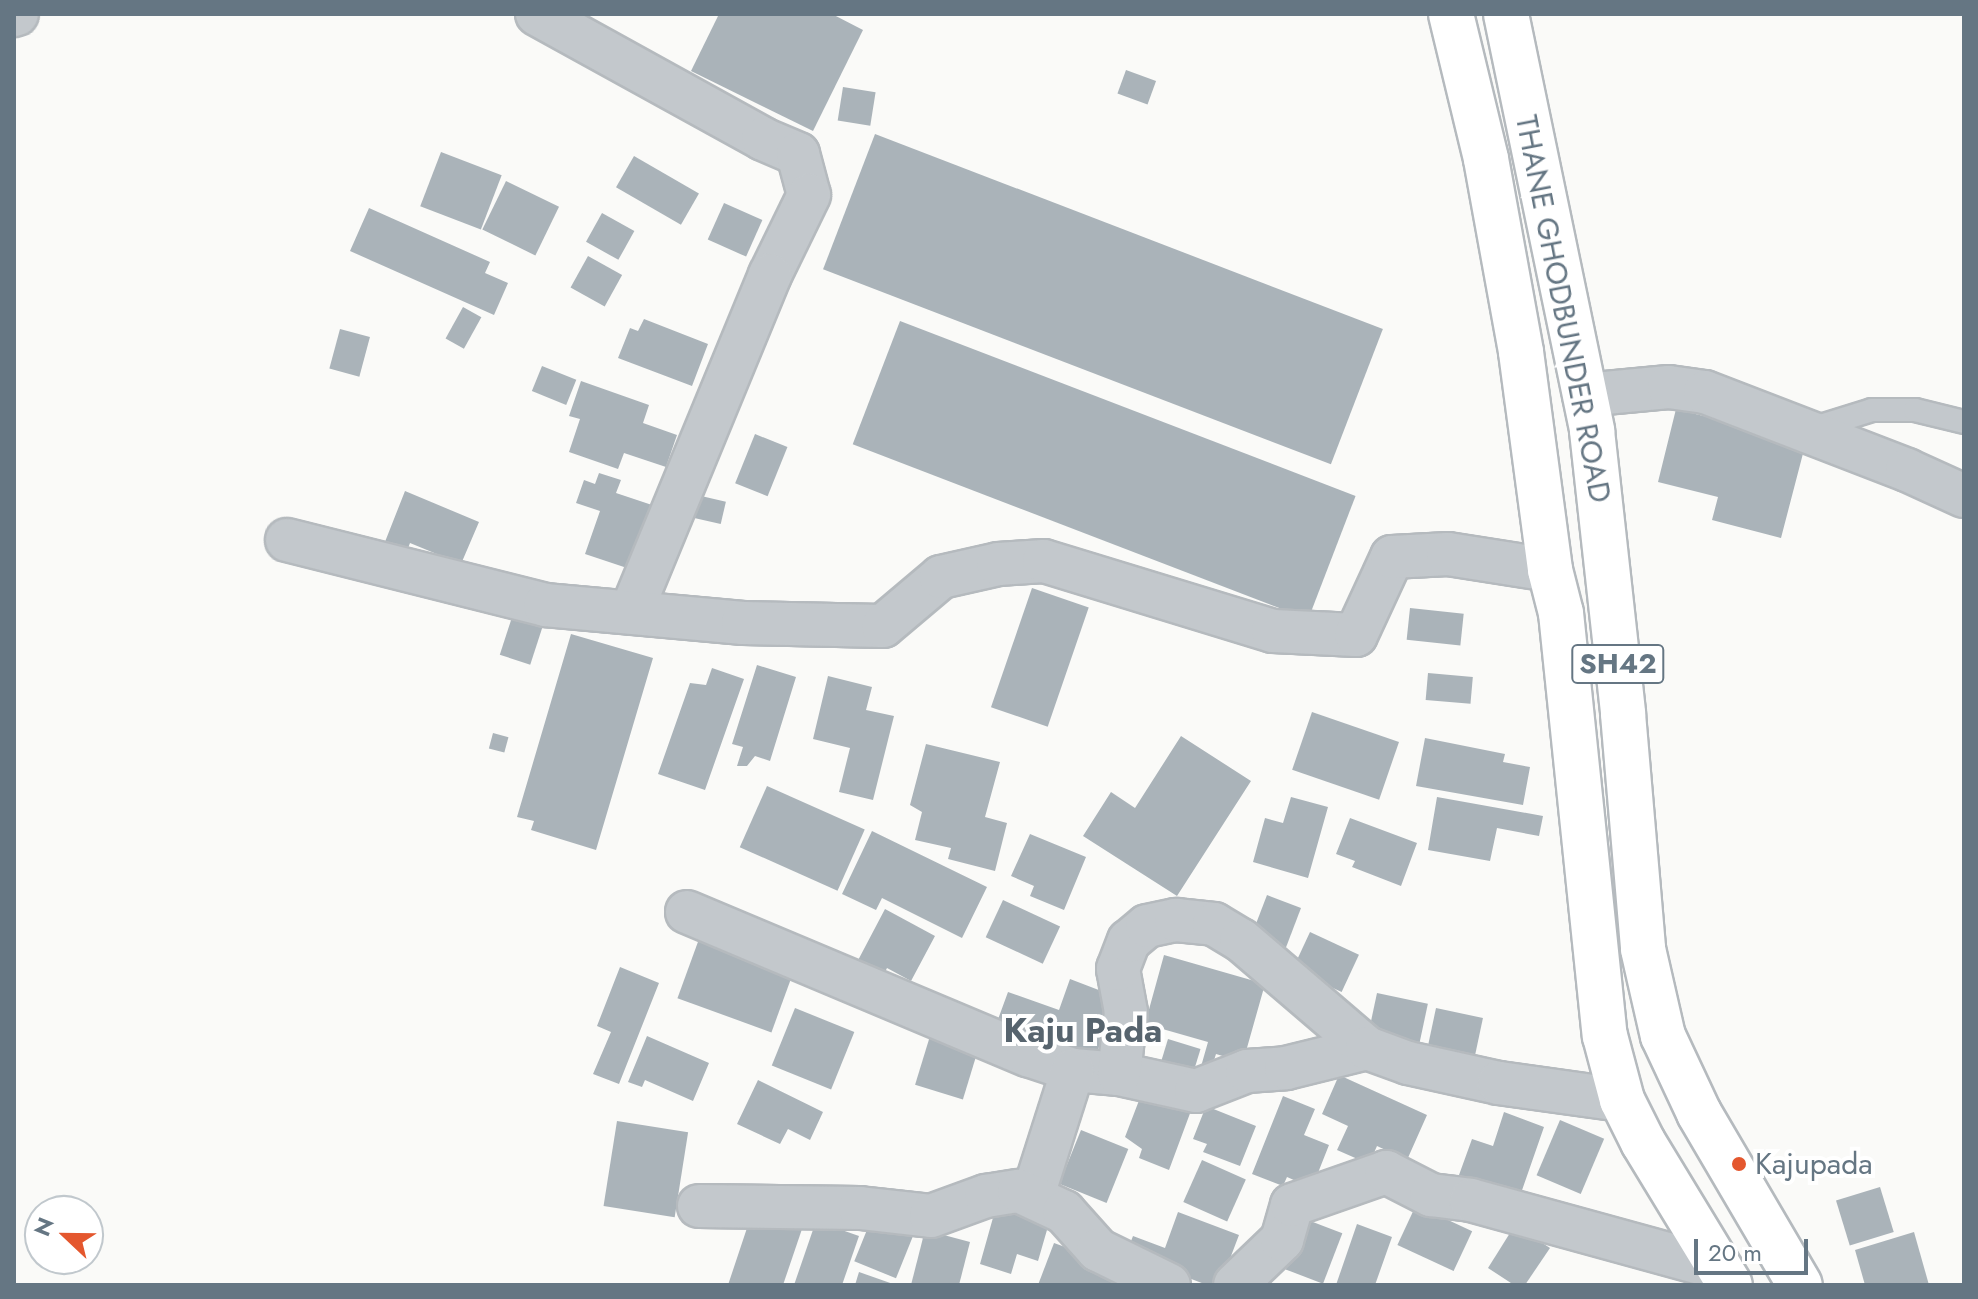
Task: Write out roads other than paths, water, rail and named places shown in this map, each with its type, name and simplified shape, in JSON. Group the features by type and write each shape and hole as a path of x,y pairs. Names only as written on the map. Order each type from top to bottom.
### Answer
{"main road":[{"name":"THANE GHODBUNDER ROAD","path":"1451,14 1486,159 1521,352 1550,570 1561,613 1605,1036 1622,1100 1643,1142 1725,1277"},
{"name":"THANE GHODBUNDER ROAD","path":"1506,14 1584,395 1605,543 1643,949 1663,1036 1679,1076 1800,1285"},
{"path":"1622,1100 1679,1076"}],"street":[{"path":"537,14 763,139 798,154 809,195 770,275 631,612"},
{"path":"1584,395 1669,387 1705,392 1964,496"},
{"path":"287,540 545,605 743,623 883,626 941,577 998,564 1044,561 1273,631 1356,635 1392,557 1448,554 1550,570"},
{"path":"687,912 1028,1055 1073,1070 1119,1074 1196,1091 1247,1071 1286,1068 1367,1048"},
{"path":"1119,1074 1126,1012 1118,969 1129,941 1147,926 1176,920 1214,924 1241,940 1328,1018 1367,1048 1408,1063 1499,1083 1622,1100"},
{"path":"1033,1195 1073,1070"},
{"path":"1235,1285 1282,1240 1292,1205 1386,1172 1431,1195 1471,1200 1725,1277"},
{"path":"699,1206 860,1208 931,1216 1004,1191 1033,1195 1064,1212 1098,1250 1169,1285"}],"lane":[{"path":"1806,431 1872,410 1915,410 1964,422"}],"place":[{"name":"Kajupada","path":"1739,1164"}],"district":[{"name":"Kaju Pada","path":"1083,1031"}]}
